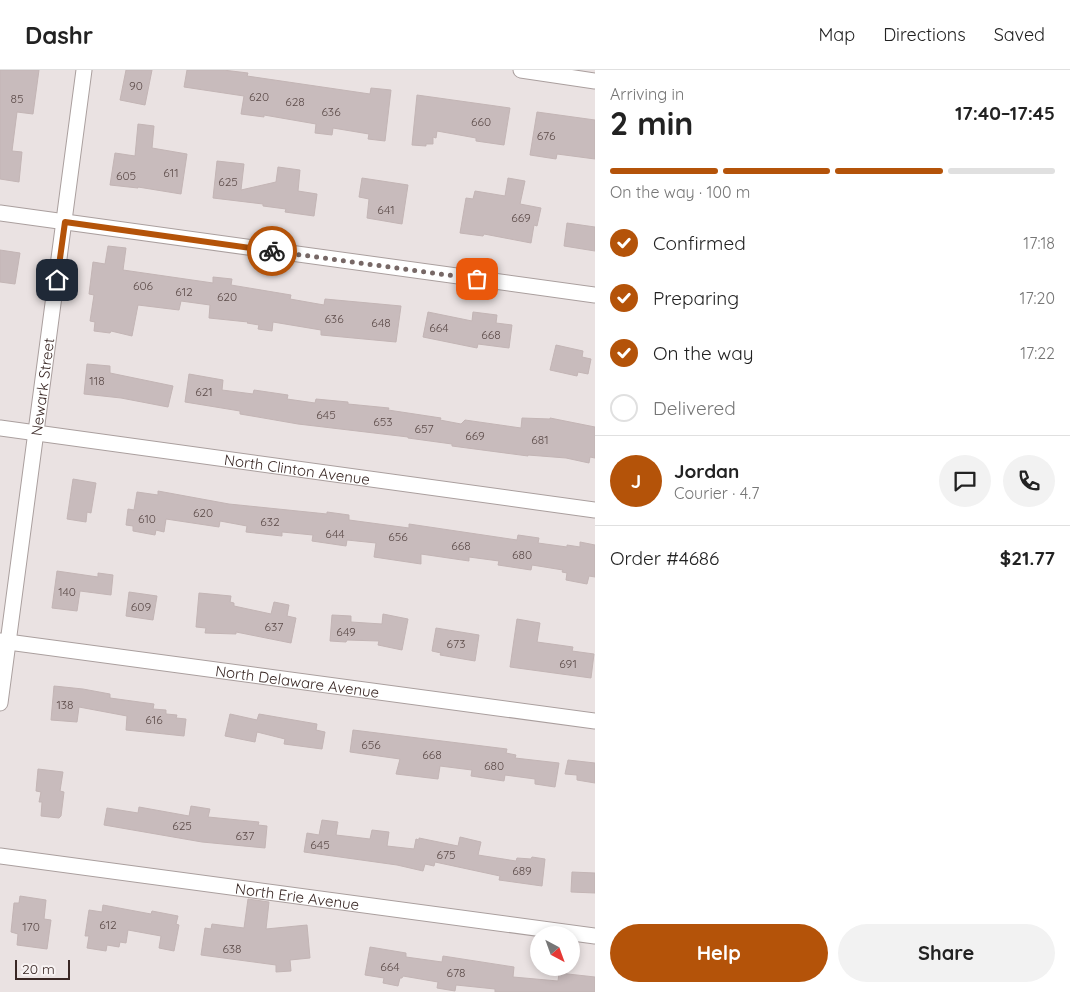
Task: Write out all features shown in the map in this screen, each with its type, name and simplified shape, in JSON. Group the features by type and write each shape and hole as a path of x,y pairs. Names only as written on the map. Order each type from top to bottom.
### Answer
{"street":[{"name":"Newark Street","path":"0,703 4,641 37,433 84,70"},
{"path":"521,70 595,81"},
{"path":"0,214 595,295"},
{"name":"North Clinton Avenue","path":"0,428 595,510"},
{"name":"North Delaware Avenue","path":"4,641 595,721"},
{"name":"North Erie Avenue","path":"0,856 595,936"}],"building":[{"path":"0,70 39,70 33,114 17,112 12,151 22,152 19,182 0,179"},
{"path":"126,70 152,70 145,105 120,100"},
{"path":"187,70 223,70 248,73 247,76 370,94 371,88 391,90 385,141 368,139 369,134 333,128 332,135 315,133 316,124 264,115 264,117 241,114 244,96 184,87"},
{"path":"417,95 510,108 504,145 476,141 476,138 437,131 436,138 433,137 433,144 426,144 426,146 412,145"},
{"path":"537,112 595,120 595,159 557,154 556,159 530,155"},
{"path":"138,124 154,126 152,148 187,154 181,194 138,187 110,185 115,153 135,156"},
{"path":"217,161 244,164 241,190 276,182 278,167 300,170 298,191 317,194 314,216 285,212 286,209 263,206 263,204 213,198"},
{"path":"362,178 408,185 402,224 367,218 369,199 359,197"},
{"path":"508,178 525,181 520,204 541,208 537,226 534,225 531,243 484,234 483,236 460,233 466,198 473,199 475,191 505,196"},
{"path":"567,223 595,227 595,251 564,246"},
{"path":"108,246 126,248 123,270 213,283 213,277 232,279 231,285 291,295 290,299 324,305 325,299 401,306 396,342 321,335 321,330 273,322 272,331 258,329 259,325 248,322 209,318 210,305 181,301 179,310 138,305 132,336 111,331 110,333 94,331 95,322 90,321 94,295 89,294 93,262 105,264"},
{"path":"0,250 20,253 15,284 0,282"},
{"path":"428,312 472,321 473,312 497,315 496,323 512,325 509,348 478,344 477,348 423,337"},
{"path":"556,345 583,351 582,357 591,359 588,374 578,372 577,376 550,370"},
{"path":"87,364 110,366 110,373 173,386 168,407 121,398 84,394"},
{"path":"189,374 223,380 222,390 253,394 254,390 288,395 287,399 315,403 316,399 348,402 348,404 389,408 388,410 441,418 440,420 461,424 465,420 521,428 522,418 550,418 595,427 595,458 590,457 589,463 566,458 528,456 452,446 452,444 408,437 298,424 240,414 240,411 185,402"},
{"path":"73,479 96,483 91,513 87,512 86,522 67,519"},
{"path":"158,491 229,504 349,515 349,520 409,528 409,524 517,540 518,535 539,538 538,543 567,547 567,545 580,547 580,542 595,545 595,577 589,576 587,584 566,580 567,573 562,572 563,570 532,565 531,570 498,565 499,561 469,557 469,561 421,554 421,564 374,557 376,543 347,540 346,546 312,541 313,535 282,532 282,536 246,532 247,526 220,521 219,527 166,519 164,532 156,530 155,535 133,531 133,526 126,525 128,509 134,510 137,492 158,495"},
{"path":"57,571 98,577 98,573 113,575 111,595 80,591 77,611 52,608"},
{"path":"129,592 157,596 153,620 126,616"},
{"path":"199,593 231,596 230,602 234,603 234,606 271,614 274,602 289,605 287,616 296,618 291,643 236,632 236,634 205,633 206,628 196,627"},
{"path":"383,614 408,619 402,650 378,645 379,641 330,641 332,615 351,616 351,622 382,624"},
{"path":"517,619 540,623 537,642 573,647 572,651 594,654 591,678 510,667"},
{"path":"436,628 479,635 475,661 440,655 441,653 432,651"},
{"path":"54,686 83,689 110,694 110,698 154,704 153,709 166,710 166,714 177,715 176,718 186,719 184,736 126,730 127,716 79,707 77,722 51,720"},
{"path":"230,714 257,720 259,714 317,724 316,730 325,732 322,749 284,744 285,739 257,732 255,742 225,736"},
{"path":"353,730 507,749 506,753 516,755 515,758 559,763 555,787 535,784 535,779 505,775 504,781 471,776 472,770 440,766 438,779 396,774 400,759 350,752"},
{"path":"568,760 595,763 595,783 577,780 577,775 565,774"},
{"path":"38,769 63,772 60,791 64,792 61,816 59,818 41,816 42,802 39,802 41,792 36,791"},
{"path":"191,806 210,809 208,817 259,822 258,825 267,826 265,848 202,842 104,825 107,808 138,813 139,807 189,816"},
{"path":"322,820 338,822 336,835 370,839 372,830 389,832 387,846 414,849 416,839 419,840 419,838 458,846 460,837 481,842 478,855 516,861 517,858 531,859 532,857 545,859 542,886 499,880 500,876 435,862 434,866 425,864 423,871 397,865 304,852 307,833 319,835"},
{"path":"572,872 595,873 595,893 571,892"},
{"path":"20,896 46,900 44,919 51,920 47,949 17,945 18,934 11,932 14,903 19,903"},
{"path":"248,899 269,902 266,929 307,925 310,958 290,960 291,971 276,972 276,965 201,955 205,928 211,929 212,924 244,928"},
{"path":"103,905 151,914 152,911 178,916 176,924 179,925 174,951 159,948 161,936 128,930 126,943 120,942 119,947 107,945 106,951 87,948 89,936 85,936 89,910 102,912"},
{"path":"370,947 406,953 406,957 442,962 443,956 514,967 513,977 558,981 559,976 595,977 595,992 495,992 495,989 456,985 455,991 437,988 438,982 403,976 400,978 398,986 383,983 384,978 365,975"}],"way so far":[{"path":"272,251 477,279"}],"route":[{"path":"57,280 65,222 272,251"}]}
